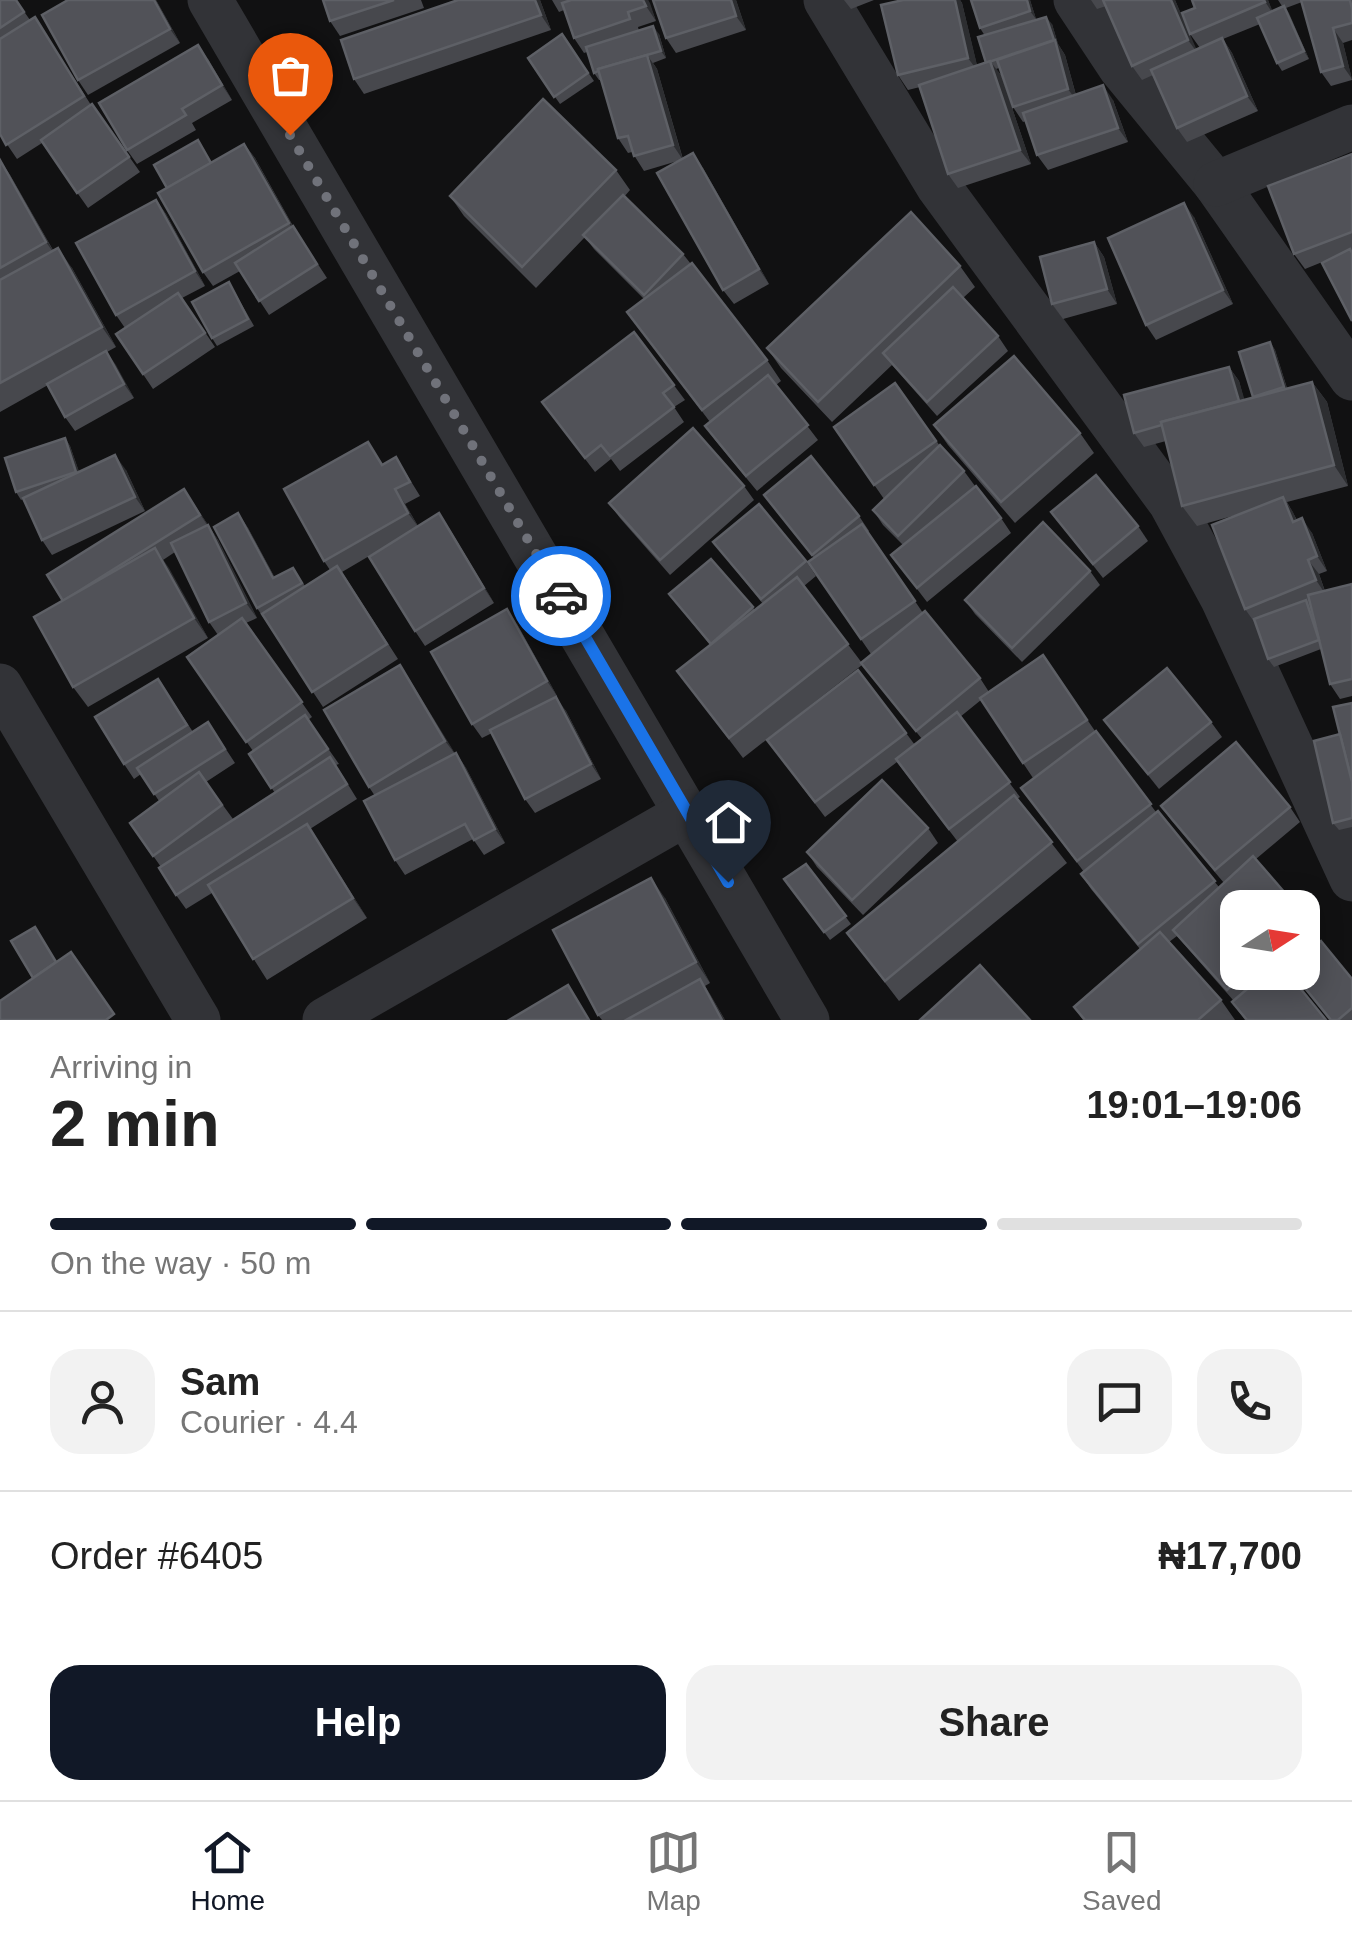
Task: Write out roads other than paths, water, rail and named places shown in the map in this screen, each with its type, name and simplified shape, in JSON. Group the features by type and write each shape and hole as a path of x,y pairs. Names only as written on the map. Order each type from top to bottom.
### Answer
{"street":[{"path":"210,0 807,1020"},
{"path":"826,0 939,187 1171,503 1222,598 1352,879"},
{"path":"1076,0 1121,68 1216,184 1352,378"},
{"path":"1216,184 1352,126"},
{"path":"0,686 198,1020"},
{"path":"326,1020 688,812"}]}
